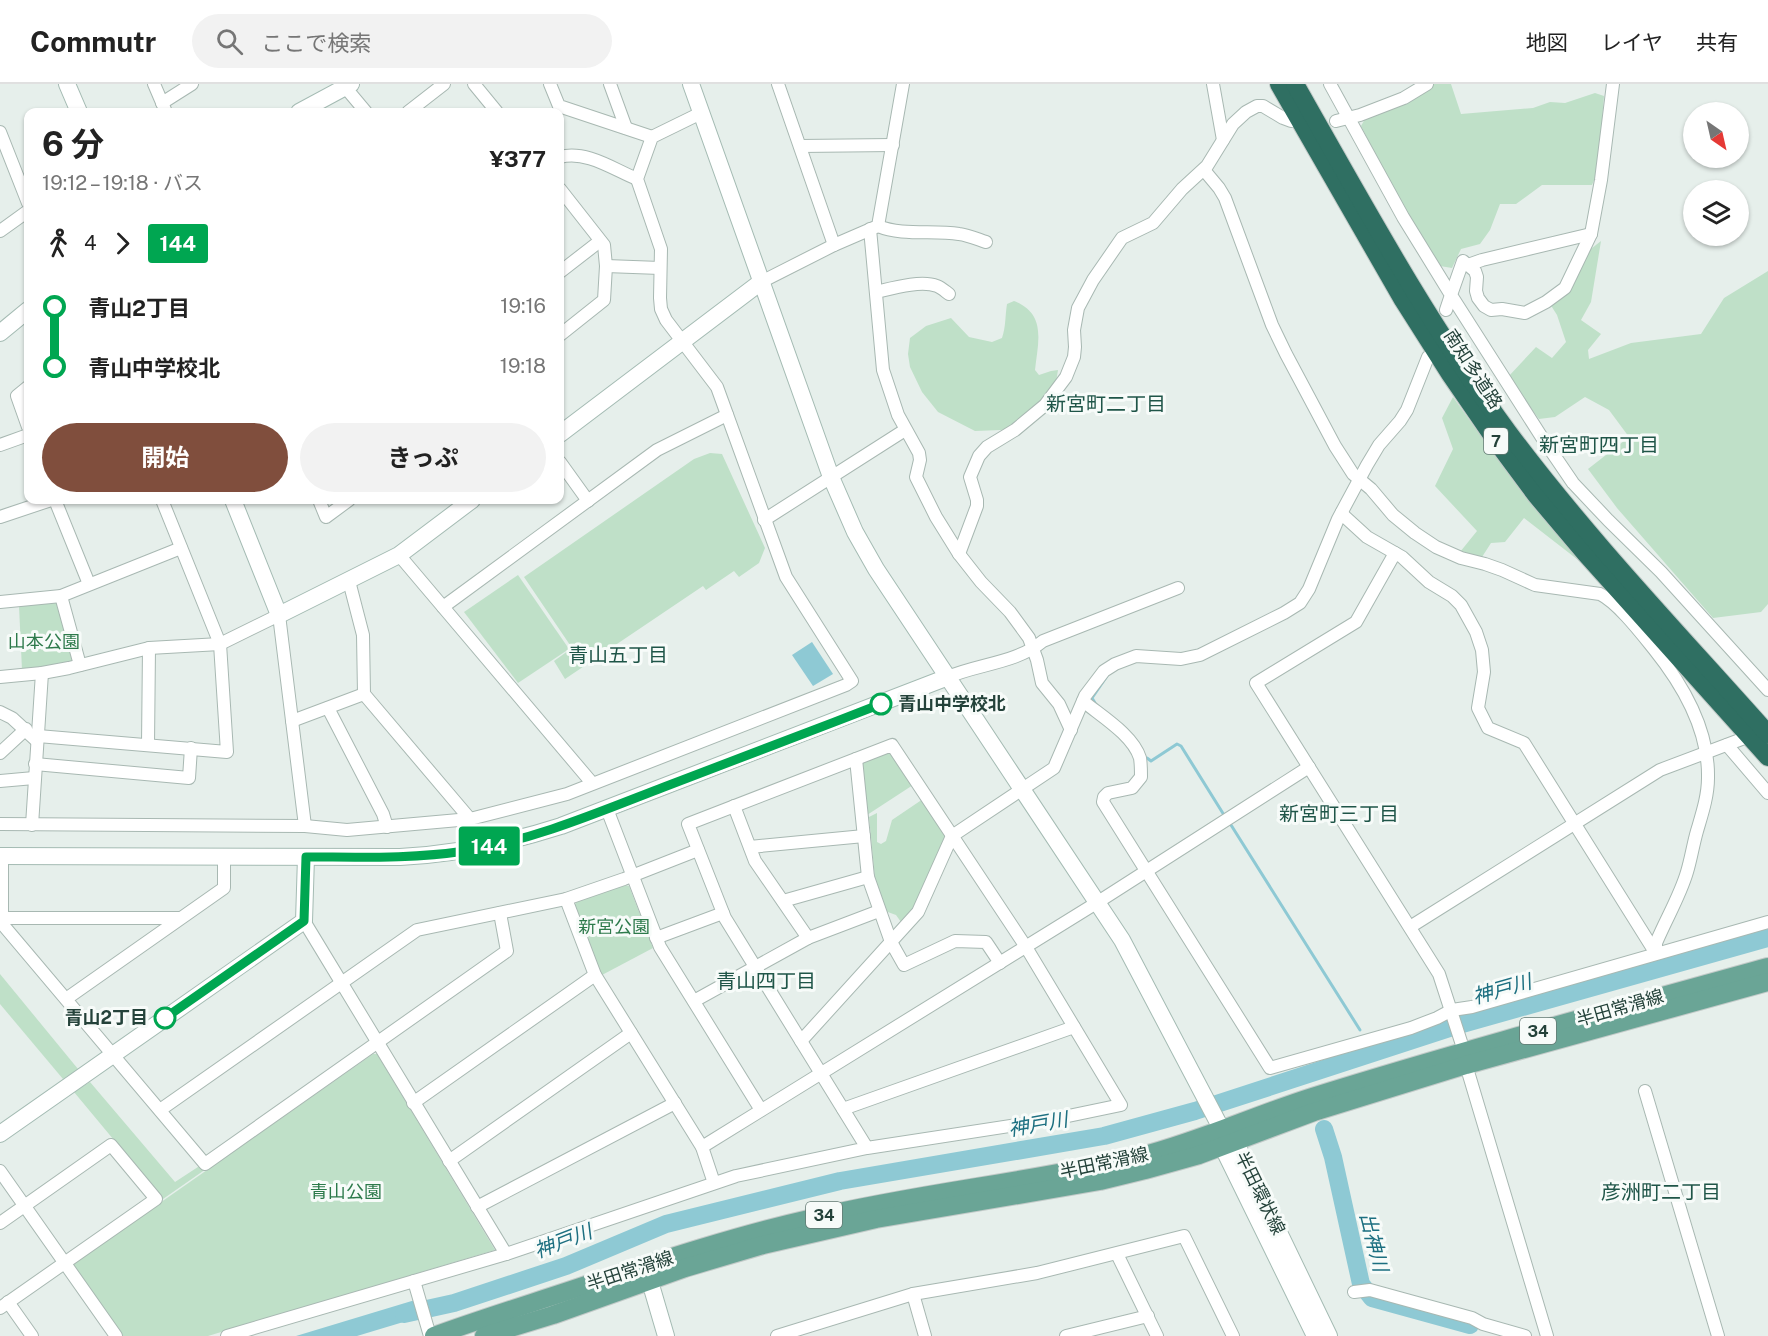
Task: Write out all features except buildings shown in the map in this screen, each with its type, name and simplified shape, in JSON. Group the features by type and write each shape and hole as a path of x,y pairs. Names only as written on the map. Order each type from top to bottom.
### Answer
{"highway":[{"name":"南知多道路","path":"1279,84 1403,300 1496,441 1536,495 1578,545 1768,757"},
{"name":"南知多道路","path":"1295,84 1418,297 1462,366 1508,431 1587,530 1768,734"}],"main road":[{"name":"半田常滑線","path":"430,1332 648,1273 712,1260 819,1231 876,1219 1100,1181 1198,1155 1223,1133 1314,1112 1464,1052 1768,967"},
{"name":"半田常滑線","path":"1464,1052 1768,982"},
{"name":"半田常滑線","path":"484,1336 553,1315 648,1273"}],"street":[{"path":"67,84 77,108"},
{"path":"154,84 164,108 192,84"},
{"path":"413,108 444,84"},
{"path":"474,84 494,108"},
{"path":"550,84 559,106 652,137"},
{"path":"610,84 626,128"},
{"path":"691,84 831,477 855,532 871,560 1122,940 1223,1133"},
{"path":"778,84 834,245"},
{"path":"903,84 893,145 874,227 876,292 883,370 898,415 919,453 920,460 916,477 936,518 959,554 981,582 1010,612 1029,638 1042,683 1059,704 1071,729"},
{"path":"1213,84 1223,140"},
{"path":"1330,84 1342,119 1541,436 1573,483 1661,572 1768,690"},
{"path":"1342,119 1404,98 1427,84"},
{"path":"1446,310 1463,261 1475,271 1478,298 1484,306 1491,310 1502,309 1525,313 1546,303 1565,288 1591,234 1601,180 1613,84"},
{"path":"306,108 348,86 363,108"},
{"path":"959,554 977,506 970,477 979,456 987,447 1015,430 1045,405 1066,377 1074,357 1074,330 1078,308 1093,280 1122,238 1153,223 1182,189 1204,170 1239,118 1257,106 1267,107 1291,121"},
{"path":"0,824 305,826 348,830 470,819 567,794 852,681 786,577 717,387 666,320 661,309 661,249 637,179 652,137 701,113"},
{"path":"0,133 24,193"},
{"path":"800,146 893,145"},
{"path":"564,156 582,156 637,179"},
{"path":"1204,170 1225,198 1272,325 1286,354 1335,446 1353,474 1371,489 1400,521 1444,551 1502,570 1535,585 1600,594 1608,598 1665,662 1689,700 1706,753 1708,779 1688,871 1656,943 1656,954"},
{"path":"564,199 604,245 606,266 604,300 564,332"},
{"path":"0,231 24,214"},
{"path":"564,431 761,282 874,227 908,232 960,234 986,242"},
{"path":"1468,264 1591,234"},
{"path":"564,269 600,241"},
{"path":"606,266 660,268"},
{"path":"876,292 904,285 930,285 939,286 949,294"},
{"path":"0,333 24,313"},
{"path":"801,1041 918,912 952,836 1054,768 1083,701 1104,671 1124,659 1136,656 1181,659 1200,655 1293,608 1305,596 1342,512 1379,445 1400,422 1407,410 1428,357"},
{"path":"24,390 17,396 24,416"},
{"path":"443,608 657,450 727,415"},
{"path":"764,520 905,430"},
{"path":"0,445 24,436"},
{"path":"564,468 588,501"},
{"path":"0,517 41,504"},
{"path":"55,504 89,584"},
{"path":"0,712 12,718 38,739 148,744 227,752 220,644 164,504"},
{"path":"236,504 279,615 305,826"},
{"path":"321,504 326,517 344,504"},
{"path":"0,677 42,673 149,648 220,644 399,555 467,504"},
{"path":"1342,512 1367,537 1406,560 1429,582 1456,599 1461,605 1476,632 1482,650 1484,672 1478,708 1488,728 1524,743 1656,954"},
{"path":"0,602 61,596 181,548"},
{"path":"1395,553 1356,621 1256,683 1439,974 1453,1013 1547,1336"},
{"path":"399,555 592,783"},
{"path":"349,580 363,635 364,694 470,819"},
{"path":"500,913 507,951 205,1164 4,926 1,918 1,856 400,857 466,851 531,836 607,809 958,672 1026,654 1043,641 1178,588"},
{"path":"61,596 80,664"},
{"path":"148,744 149,648"},
{"path":"32,825 42,673"},
{"path":"292,721 364,694"},
{"path":"1083,701 1116,727 1139,755 1141,777 1132,788 1108,793 1103,802 1270,1068 1768,922"},
{"path":"328,708 387,826"},
{"path":"0,753 26,729"},
{"path":"1410,927 1660,770 1742,739"},
{"path":"228,1336 416,1286 736,1176 867,1148 1049,1120 1121,1105 1026,947 892,745 688,824 723,912 867,1148"},
{"path":"1727,745 1768,793"},
{"path":"35,764 189,778 191,748"},
{"path":"856,759 868,877 891,942 904,965 955,941 986,942 1000,963"},
{"path":"702,1147 1098,902 1309,767"},
{"path":"0,781 34,778"},
{"path":"734,806 755,861 808,938"},
{"path":"607,809 656,938 761,1110"},
{"path":"750,847 864,836"},
{"path":"160,1110 417,930 566,899 698,850"},
{"path":"66,999 224,888 224,856"},
{"path":"306,857 304,921 506,1254"},
{"path":"783,901 868,877"},
{"path":"566,899 595,975 702,1147 714,1183"},
{"path":"694,1001 808,938 879,911"},
{"path":"656,938 723,912"},
{"path":"1,918 180,918"},
{"path":"0,1134 304,921"},
{"path":"413,1103 595,975"},
{"path":"843,1109 1074,1027"},
{"path":"449,1161 631,1033"},
{"path":"1645,1091 1718,1336"},
{"path":"477,1207 675,1103"},
{"name":"半田環状線","path":"1223,1133 1315,1336"},
{"name":"半田環状線","path":"1223,1133 1329,1336"},
{"path":"0,1223 111,1145 156,1199 4,1305 32,1336"},
{"path":"0,1171 116,1336"},
{"path":"777,1336 913,1294 1037,1274 1184,1236 1233,1336"},
{"path":"1117,1254 1157,1336"},
{"path":"648,1273 666,1336"},
{"path":"416,1286 430,1332"},
{"path":"1354,1292 1370,1290 1472,1318 1483,1324 1525,1336"},
{"path":"913,1294 925,1336"},
{"path":"1070,1336 1148,1316"},
{"path":"1489,1336 1503,1329"}],"green space":[{"path":"1434,84 1451,84 1461,114 1533,108 1550,102 1565,103 1595,93 1604,96 1598,171 1592,185 1542,185 1516,204 1500,204 1490,230 1480,244 1461,249 1452,268 1440,266 1399,201 1361,126 1366,117 1403,104"},
{"path":"1601,241 1591,302 1581,320 1601,334 1588,350 1589,359 1631,343 1701,334 1724,298 1768,271 1768,604 1761,612 1713,618 1617,508 1588,469 1629,437 1609,410 1585,397 1555,417 1539,419 1508,377 1536,347 1552,358 1566,342 1557,315 1550,304 1587,252"},
{"path":"1014,301 1032,313 1036,321 1038,339 1035,370 1039,375 1058,370 1056,382 1043,399 1011,428 975,431 938,412 922,392 910,367 908,354 910,338 926,326 951,318 969,337 992,342 1002,338 1007,304"},
{"path":"1453,397 1496,457 1586,560 1582,563 1524,518 1505,542 1491,543 1482,557 1460,552 1477,531 1435,486 1453,449 1442,418"},
{"path":"710,453 722,454 765,548 759,563 739,577 734,571 706,590 703,586 565,679 554,661 572,648 524,577 694,459"},
{"path":"518,575 569,649 518,683 464,612"},
{"name":"山本公園","path":"55,602 59,605 73,658 71,663 22,670 19,606"},
{"path":"888,751 892,752 913,785 867,815 861,765 863,761"},
{"path":"923,799 946,833 946,839 913,909 901,922 896,915 885,911 875,879 869,817 877,813 877,842 881,844 886,841 892,820"},
{"name":"新宮公園","path":"624,885 629,886 653,948 602,975 574,906 577,901"},
{"path":"0,974 78,1069 63,1079 0,1004"},
{"name":"青山公園","path":"373,1054 377,1054 495,1250 208,1336 123,1336 73,1266 74,1263"},
{"path":"90,1082 175,1182 201,1165 206,1169 163,1199 74,1092"}],"water":[{"path":"812,642 833,674 813,686 792,655"},
{"path":"415,1300 420,1317 357,1336 296,1336"}],"waterway":[{"path":"1095,703 1092,698 1107,676"},
{"path":"1147,758 1151,761 1177,744 1181,746 1224,815"},
{"path":"1231,825 1360,1030"},
{"name":"神戸川","path":"404,1314 454,1303 566,1266 666,1224 840,1181 1104,1136 1195,1111 1462,1024 1768,938"},
{"name":"出神川","path":"1324,1129 1333,1157 1361,1284 1372,1298 1470,1325"}],"bus line":[{"name":"144","path":"165,1018 304,921 306,857 433,855 498,845 561,826 881,704"}],"place":[{"name":"青山中学校北","path":"881,704"},
{"name":"青山2丁目","path":"165,1018"}],"district":[{"name":"新宮町二丁目","path":"1106,404"},
{"name":"新宮町四丁目","path":"1599,445"},
{"name":"青山五丁目","path":"618,655"},
{"name":"新宮町三丁目","path":"1339,814"},
{"name":"青山四丁目","path":"766,981"},
{"name":"彦洲町二丁目","path":"1661,1192"}]}
